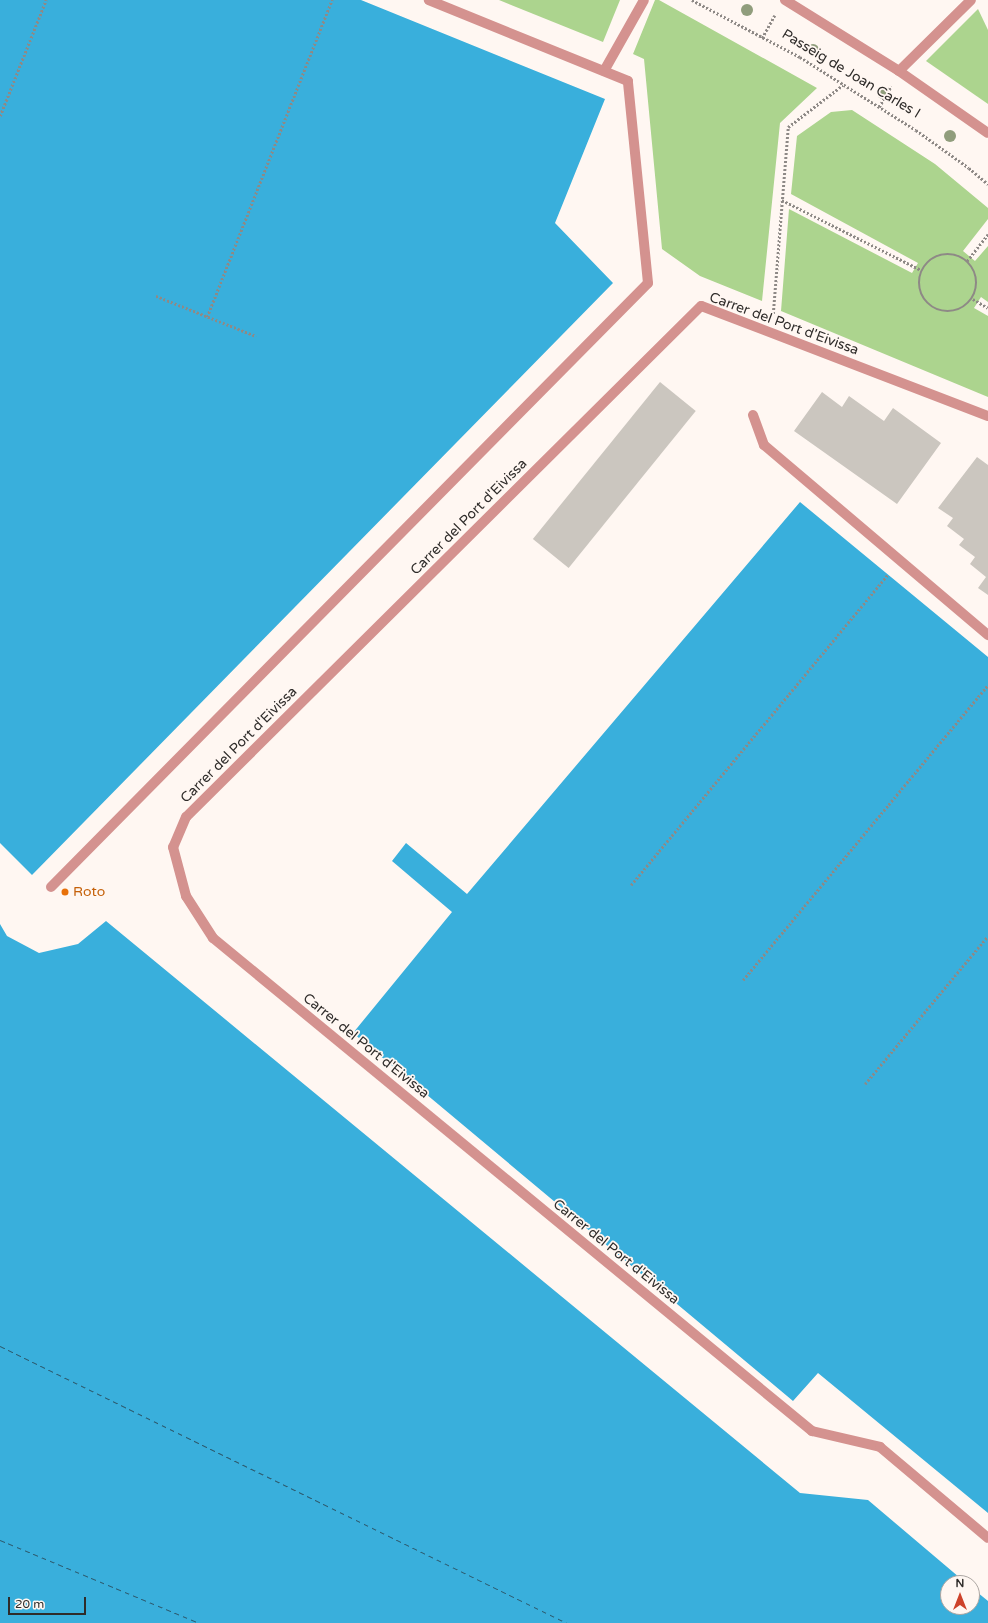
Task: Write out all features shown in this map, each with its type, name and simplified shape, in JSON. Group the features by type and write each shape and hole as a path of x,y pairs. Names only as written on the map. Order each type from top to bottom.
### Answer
{"street":[{"path":"51,886 648,283 628,81 429,0"},
{"path":"604,71 644,0"},
{"name":"Passeig de Joan Carles I","path":"785,0 899,71 988,133"},
{"path":"899,71 971,0"},
{"name":"Carrer del Port d'Eivissa","path":"988,416 702,306 186,817 174,847 186,896 213,938 812,1431 880,1448 988,1538"},
{"path":"753,415 764,445 988,635"}],"path":[{"path":"0,116 46,0"},
{"path":"207,317 332,0"},
{"name":"Passeig de Joan Carles I","path":"692,0 800,57 916,130 969,168 988,184"},
{"path":"762,38 776,12"},
{"path":"771,333 788,127 843,85"},
{"path":"782,200 921,270"},
{"path":"967,261 988,234"},
{"path":"947,254 958,256 967,261 974,269 977,279 977,289 973,298 960,311 942,312 933,309 926,304 918,287 918,278 921,270 928,261 937,256 947,254"},
{"path":"156,296 256,336"},
{"path":"973,298 988,308"},
{"path":"630,885 888,574"},
{"path":"743,980 988,685"},
{"path":"865,1084 988,936"}],"green space":[{"path":"499,0 620,0 603,42"},
{"path":"655,0 659,0 817,88 780,123 762,301 700,276 662,249 644,59 633,54"},
{"path":"978,9 988,30 988,104 926,61"},
{"path":"852,110 935,164 988,208 988,219 963,251 975,261 988,246 988,302 981,297 974,308 988,316 988,397 781,311 789,209 912,273 918,263 791,194 797,136 831,112"}],"water":[{"path":"0,0 361,0 605,99 555,223 613,283 32,875 0,843"},
{"path":"800,502 988,657 988,1513 818,1373 793,1401 353,1033 452,912 392,861 406,843 467,894"},
{"path":"106,921 800,1493 868,1500 957,1575 940,1575 940,1615 980,1615 980,1594 988,1601 988,1623 0,1623 0,924 7,936 39,953 78,944"}],"building":[{"path":"660,382 696,411 569,568 533,539"},
{"path":"822,392 842,407 849,396 884,421 893,408 941,443 897,504 794,431"},
{"path":"977,457 988,465 988,595 978,588 986,577 970,564 975,557 959,545 964,539 947,526 953,518 938,508"}],"ferry route":[{"path":"0,1346 567,1623"},
{"path":"0,1540 199,1623"}],"place":[{"name":"Roto","path":"65,892"}]}
